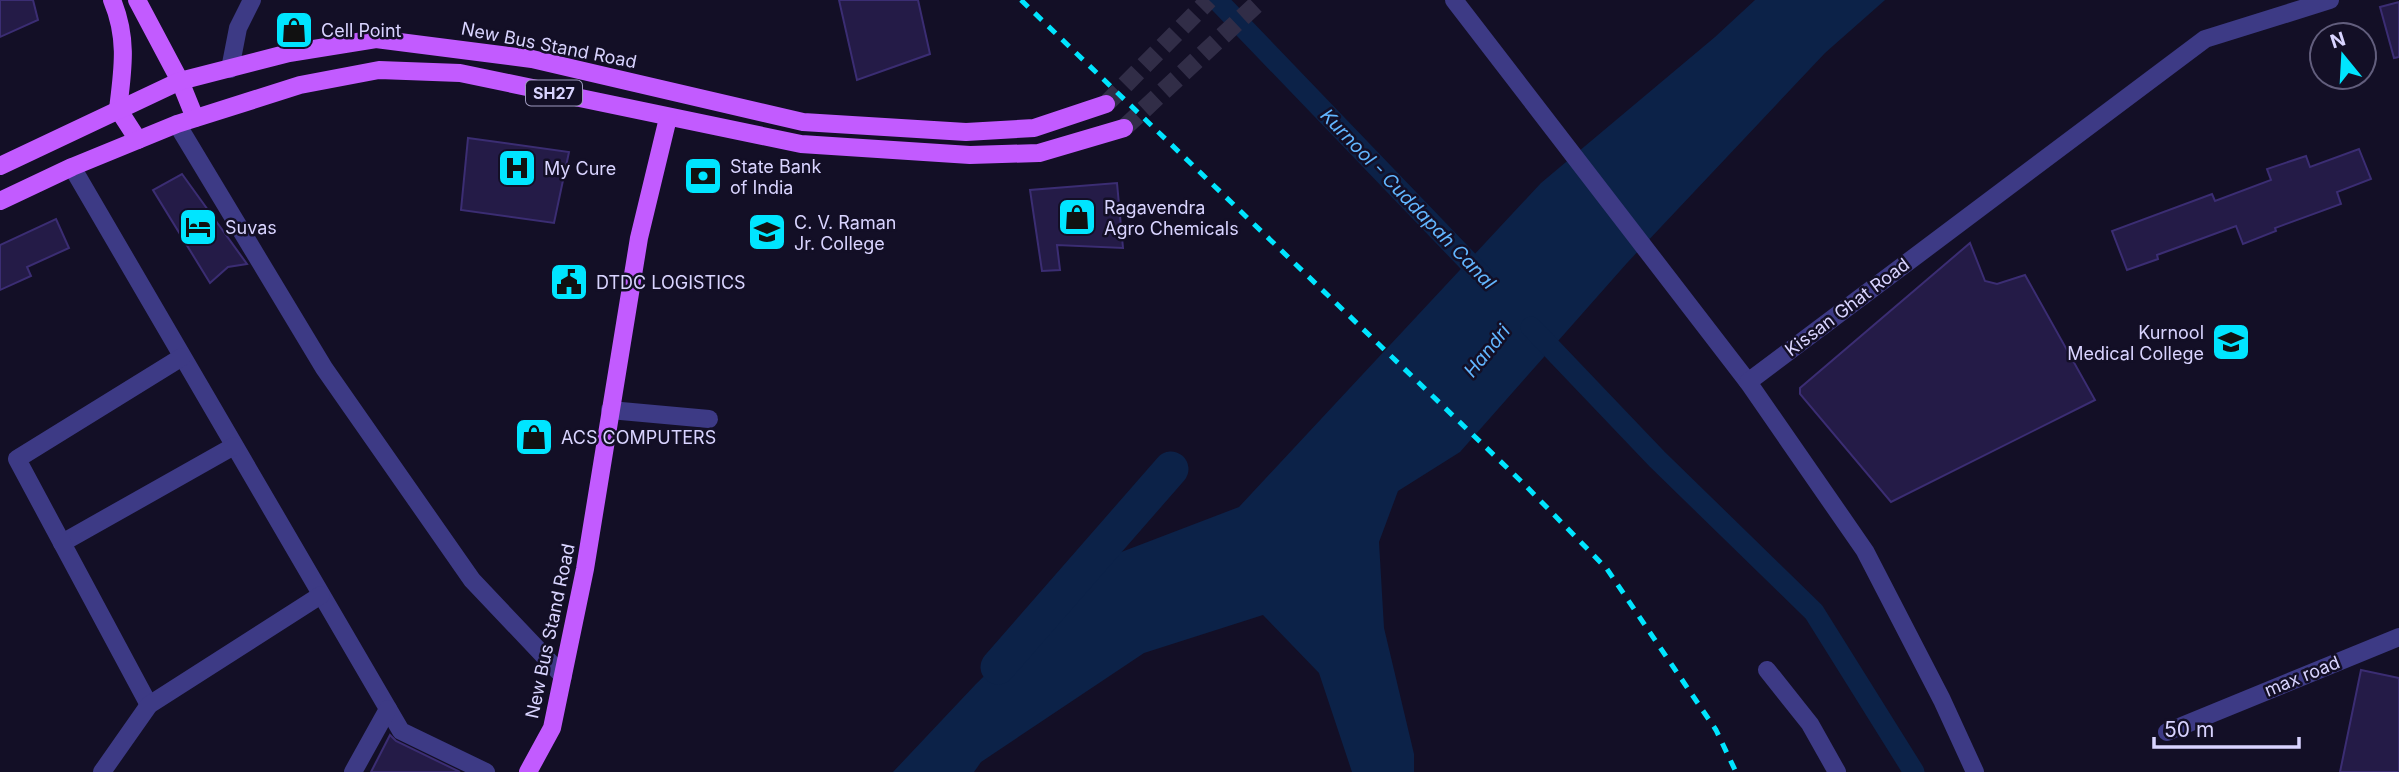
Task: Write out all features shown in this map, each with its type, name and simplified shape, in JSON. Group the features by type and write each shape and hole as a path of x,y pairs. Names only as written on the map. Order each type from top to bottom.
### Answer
{"main road":[{"path":"112,0 122,23 124,64 118,109 138,140"},
{"path":"137,0 180,80 195,118"},
{"name":"New Bus Stand Road","path":"0,166 180,80 289,53 376,39 532,59 803,122 966,132 1034,128 1106,104"},
{"name":"SH27","path":"0,201 72,167 177,124 300,85 379,70 460,73 801,144 970,155 1040,153 1124,128"},
{"name":"New Bus Stand Road","path":"528,772 552,728 585,569 639,238 668,118"}],"street":[{"path":"230,69 238,28 252,0"},
{"path":"1454,0 1748,382 1865,551 1975,772"},
{"name":"Kissan Ghat Road","path":"1748,382 2205,39 2330,0"},
{"path":"668,118 678,93"},
{"path":"177,124 324,368 472,580 563,676"},
{"path":"72,167 401,731 486,772"},
{"path":"149,705 17,459 181,357"},
{"path":"610,410 709,419"},
{"path":"62,543 234,446"},
{"path":"102,772 149,705 321,595"},
{"name":"max road","path":"2167,732 2399,636"},
{"path":"1767,670 1810,724 1837,772"},
{"path":"353,772 388,709"}],"water":[{"name":"Handri","path":"1755,0 1885,0 1825,53 1627,263 1460,452 1398,491 1379,542 1384,628 1414,754 1414,772 1352,772 1319,673 1263,615 1144,653 981,762 974,772 893,772 976,684 1103,559 1239,507 1541,183 1715,37"}],"building":[{"path":"0,0 33,0 38,20 0,37"},
{"path":"839,0 918,0 930,54 857,80"},
{"path":"2399,2 2399,57 2394,58 2380,7"},
{"path":"468,138 569,152 554,223 461,210"},
{"path":"2359,149 2371,179 2337,192 2341,204 2275,228 2276,231 2243,244 2236,226 2157,255 2158,259 2127,270 2112,231 2212,194 2215,201 2271,180 2267,169 2306,156 2310,167"},
{"name":"State Bank of India","path":"716,163 712,192 691,189 694,164"},
{"name":"Suvas","path":"182,174 247,264 228,267 210,283 153,190"},
{"name":"Ragavendra Agro Chemicals","path":"1117,183 1123,248 1057,245 1060,270 1042,271 1030,190"},
{"path":"56,219 69,248 27,267 31,276 0,290 0,245"},
{"path":"1970,243 1985,281 1997,284 2025,275 2095,400 1891,502 1800,394 1800,388"},
{"path":"2361,670 2399,678 2399,772 2340,772"},
{"path":"390,735 396,741 460,772 371,772"}],"waterway":[{"name":"Kurnool - Cuddapah Canal","path":"1217,0 1487,281"},
{"path":"1531,327 1657,459 1814,612 1914,772"},
{"path":"998,667 1171,469"}],"tunnel":[{"path":"1106,104 1209,0"},
{"path":"1124,128 1261,0"}],"railway":[{"path":"1021,0 1524,484 1607,569 1716,730 1736,772"}],"place":[{"name":"Cell Point","path":"294,30"},
{"name":"My Cure","path":"517,168"},
{"name":"State Bank of India","path":"703,176"},
{"name":"Ragavendra Agro Chemicals","path":"1077,217"},
{"name":"Suvas","path":"198,227"},
{"name":"C. V. Raman Jr. College","path":"767,232"},
{"name":"DTDC LOGISTICS","path":"569,282"},
{"name":"Kurnool Medical College","path":"2231,342"},
{"name":"ACS COMPUTERS","path":"534,437"}]}
